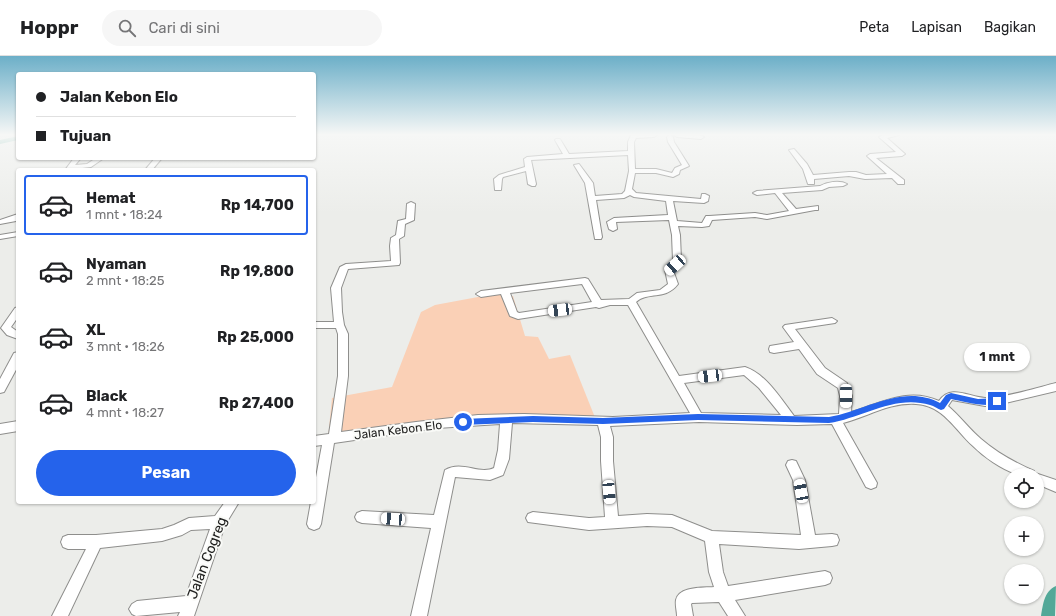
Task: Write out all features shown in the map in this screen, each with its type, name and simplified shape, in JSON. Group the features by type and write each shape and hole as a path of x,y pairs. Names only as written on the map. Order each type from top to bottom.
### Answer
{"street":[{"path":"76,168 89,166 96,161"},
{"path":"528,161 532,184"},
{"path":"629,192 628,187 632,171 632,161"},
{"path":"632,171 656,171 673,175 677,173 677,169 686,166 683,161"},
{"path":"801,161 811,177 812,188"},
{"path":"876,161 900,182"},
{"path":"577,165 589,183 598,236"},
{"path":"498,188 498,179 500,176 529,168"},
{"path":"811,177 849,174 856,174 865,177 893,176"},
{"path":"757,193 843,184"},
{"path":"778,191 794,212"},
{"path":"592,198 624,196 629,192"},
{"path":"629,192 634,195 703,201 705,196"},
{"path":"630,302 634,297 641,295 665,292 673,284 669,270 677,260 670,198"},
{"path":"314,524 343,376 343,334 339,325 337,312 336,288 343,269 348,266 396,263 394,240 396,237 400,236 401,223 410,220 411,204"},
{"path":"613,229 611,222 614,220 673,220 702,225 706,224 709,218 767,216 815,208"},
{"path":"0,222 16,217"},
{"path":"0,237 16,234"},
{"path":"481,294 585,281 599,304"},
{"path":"504,291 513,314 518,316 610,302 630,302"},
{"path":"630,302 698,417"},
{"path":"16,313 6,328 16,333"},
{"path":"832,321 788,326 821,371 843,386 846,396 840,419 871,483"},
{"path":"316,325 339,325"},
{"path":"774,349 801,345"},
{"path":"0,387 16,359"},
{"path":"677,380 745,371 753,376 768,391 790,419"},
{"path":"941,407 948,397 951,396 984,402 997,401 1056,387"},
{"name":"Jalan Kebon Elo","path":"316,441 387,430 478,420 506,419 603,421 698,417 840,419 898,400 919,400 932,402 941,407 976,442 992,455 1017,468"},
{"path":"419,616 447,479 451,472 454,471 494,475 500,471 503,463 506,419"},
{"path":"603,421 606,436 612,523"},
{"path":"0,428 16,426"},
{"path":"792,465 799,480 809,541"},
{"path":"1044,481 1056,486"},
{"name":"Jalan Cogreg","path":"188,610 219,522 231,504"},
{"path":"362,517 439,522"},
{"path":"533,518 589,524 646,520 672,521 692,528 711,538 809,541 832,540"},
{"path":"68,542 96,542 162,535 177,531 189,524 219,522"},
{"path":"711,538 716,572 725,599 737,616"},
{"path":"60,616 96,542"},
{"path":"684,616 683,601 690,596 724,594 825,578"},
{"path":"137,609 188,610"}],"shaded area":[{"path":"494,294 513,296 525,336 538,337 549,359 570,355 596,420 422,425 328,438 332,398 392,387 421,312 435,305"}],"waterway":[{"path":"1048,616 1050,602 1056,593"}],"route":[{"path":"463,422 478,420 533,419 603,421 698,417 835,420 858,414 882,404 898,400 919,400 932,402 941,407 946,402 948,397 951,396 978,402 997,401"}]}
